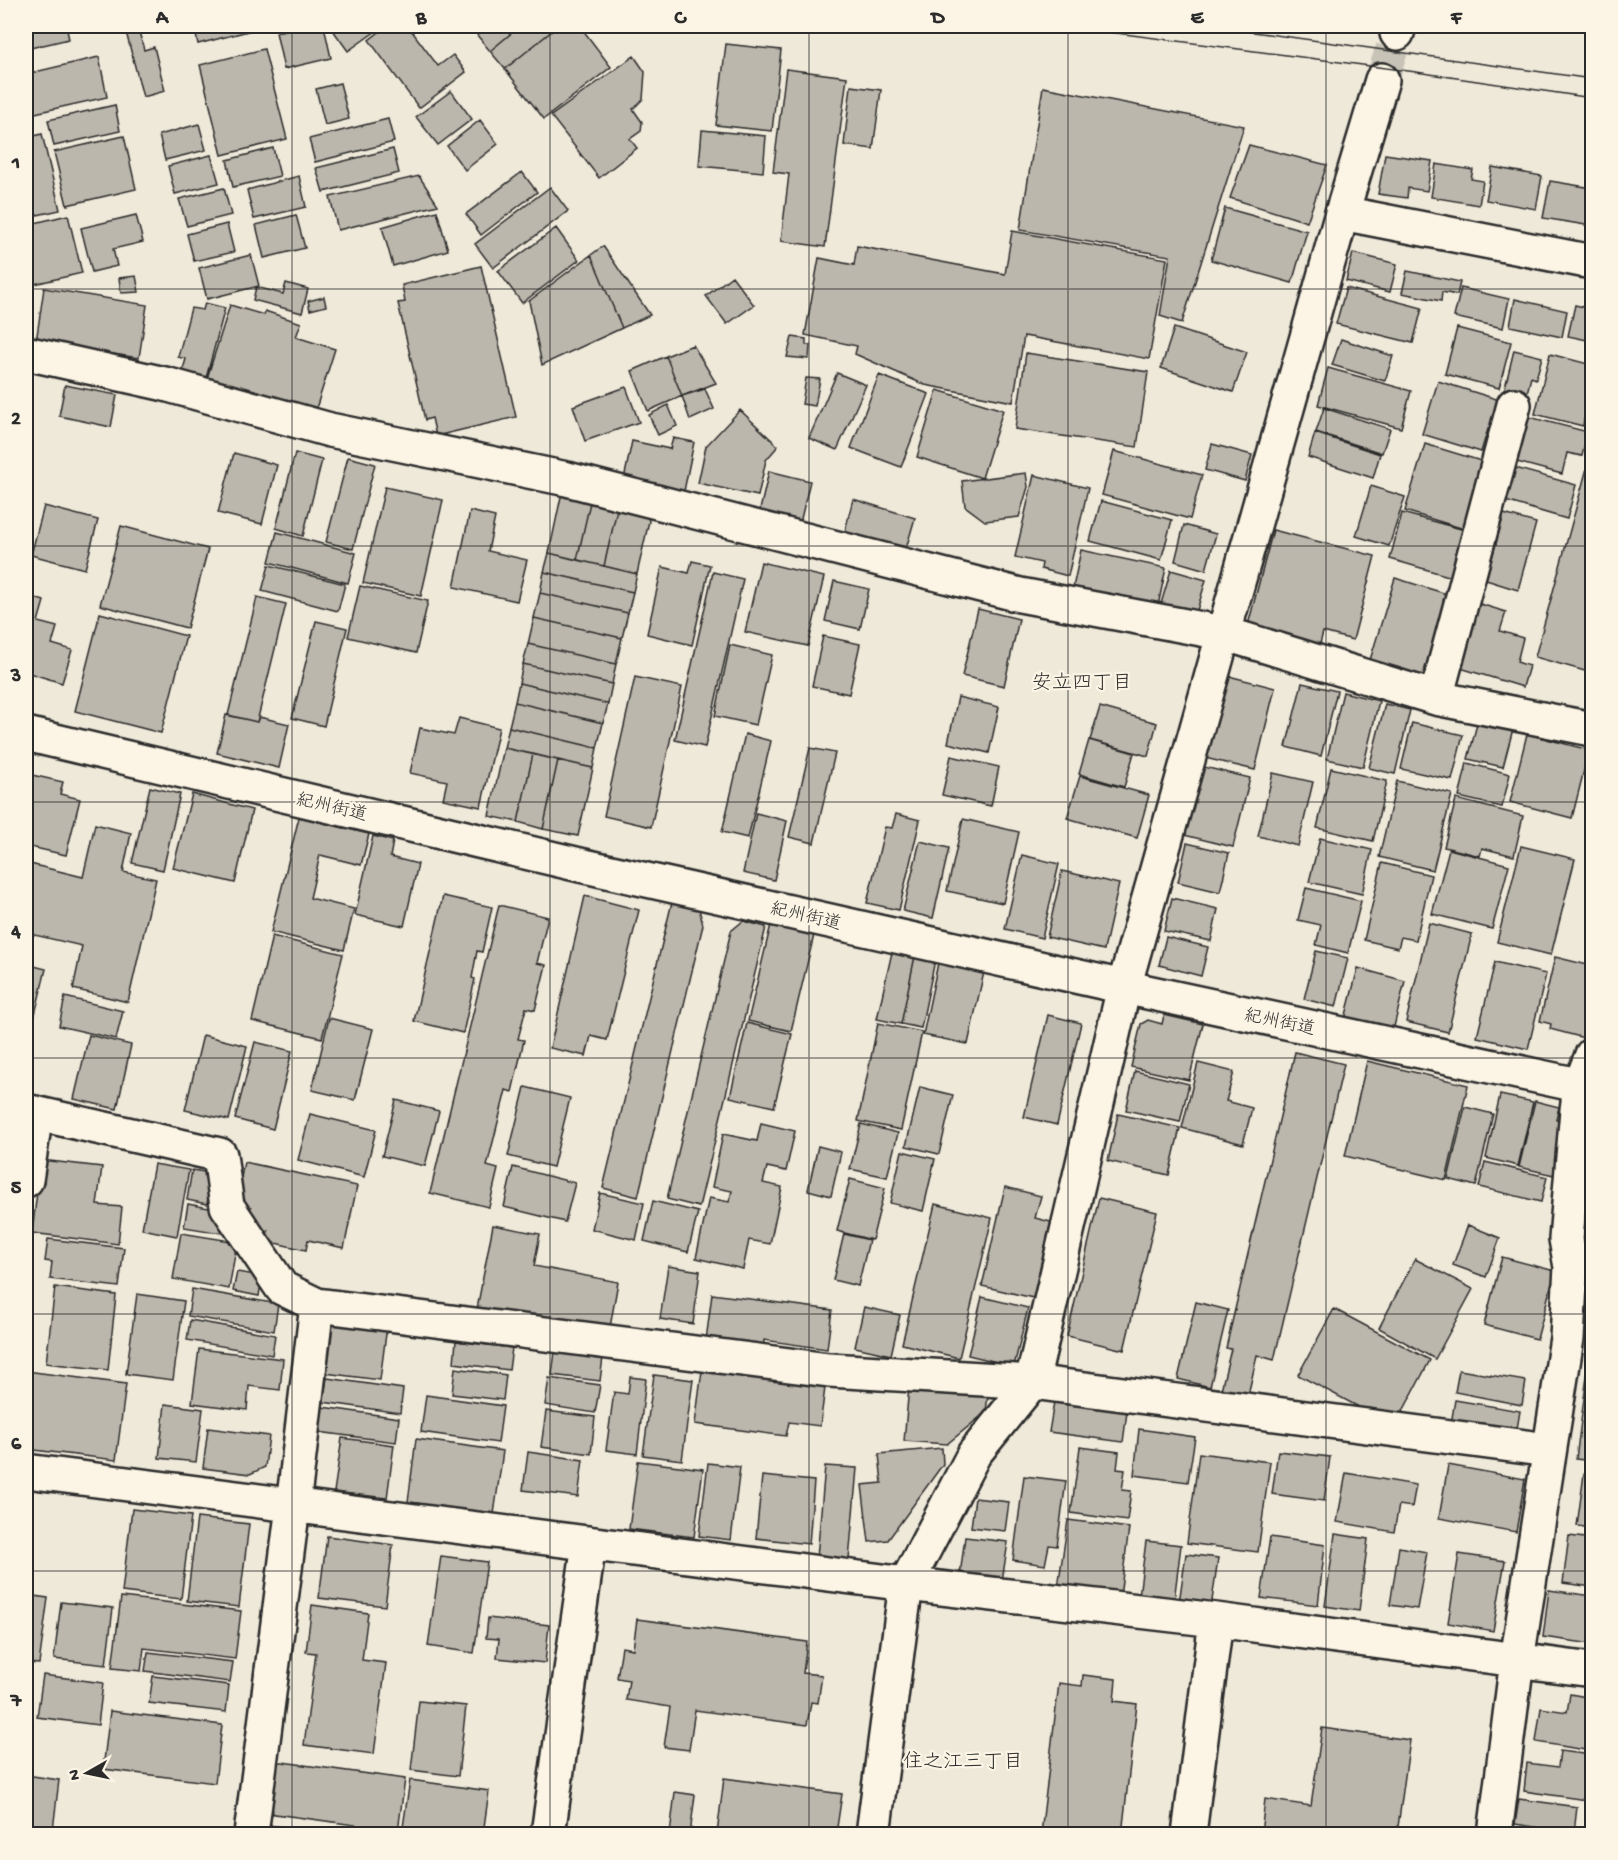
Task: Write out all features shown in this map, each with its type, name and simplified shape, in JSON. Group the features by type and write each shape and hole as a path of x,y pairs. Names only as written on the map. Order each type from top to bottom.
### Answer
{"street":[{"path":"873,1834 906,1584 974,1454 1032,1383 1124,987 1341,213 1382,80"},
{"path":"1341,213 1593,262"},
{"path":"26,353 165,384 330,430 588,485 1020,596 1223,633 1436,698 1593,729"},
{"path":"1436,698 1514,405"},
{"name":"紀州街道","path":"26,734 580,865 1124,987 1587,1087"},
{"path":"1495,1834 1517,1660 1549,1450 1580,1340 1566,1239 1593,1054"},
{"path":"26,1180 31,1112 220,1155 227,1206 282,1288 317,1305 829,1370 1032,1383 1549,1450"},
{"path":"251,1834 317,1305"},
{"path":"26,1471 906,1584 1216,1620 1593,1670"},
{"path":"548,1834 589,1543"},
{"path":"1189,1834 1216,1620"}],"building":[{"path":"26,26 66,26 69,39 26,49"},
{"path":"194,26 255,26 256,29 198,44"},
{"path":"304,26 324,26 331,58 284,69 276,32"},
{"path":"330,26 383,26 348,51"},
{"path":"387,26 408,26 438,66 453,55 466,72 419,108 369,40"},
{"path":"488,26 520,26 490,51 477,35"},
{"path":"520,26 558,26 505,69 490,51"},
{"path":"558,26 580,26 611,67 544,119 505,69"},
{"path":"138,28 144,50 154,47 165,91 143,97 126,32"},
{"path":"726,44 781,50 772,131 716,125"},
{"path":"264,49 287,139 222,155 200,65"},
{"path":"634,56 645,72 643,99 633,109 642,122 641,131 630,139 637,148 599,178 551,116"},
{"path":"99,57 107,97 26,115 26,74"},
{"path":"786,69 847,77 825,247 781,241 789,174 773,172"},
{"path":"340,83 349,119 325,125 316,89"},
{"path":"851,86 881,90 873,149 844,145"},
{"path":"1043,87 1244,126 1182,323 1160,316 1170,256 1020,230"},
{"path":"451,91 472,119 438,145 416,117"},
{"path":"115,105 120,131 54,146 48,120"},
{"path":"388,119 394,142 315,162 309,139"},
{"path":"480,120 498,144 465,170 447,146"},
{"path":"199,124 206,150 165,160 159,135"},
{"path":"702,130 766,136 763,172 699,166"},
{"path":"42,134 60,210 28,217 26,138"},
{"path":"124,136 136,189 67,205 54,152"},
{"path":"1249,145 1327,165 1307,222 1230,198"},
{"path":"273,148 280,176 233,187 227,160"},
{"path":"393,149 399,173 323,192 316,168"},
{"path":"1385,154 1432,161 1427,191 1408,188 1407,198 1378,194"},
{"path":"211,155 219,183 175,194 168,166"},
{"path":"1436,164 1473,170 1471,179 1483,181 1479,205 1431,197"},
{"path":"1492,167 1542,176 1536,209 1486,200"},
{"path":"522,172 537,192 481,235 466,214"},
{"path":"299,176 306,207 254,219 247,190"},
{"path":"419,176 438,205 338,230 330,197"},
{"path":"1550,181 1592,188 1592,226 1543,218"},
{"path":"550,187 568,211 493,268 475,244"},
{"path":"224,188 231,215 187,226 179,199"},
{"path":"1225,208 1307,231 1292,283 1211,260"},
{"path":"437,211 448,250 393,266 382,227"},
{"path":"68,215 82,273 34,284 26,247 26,225"},
{"path":"136,215 143,242 113,249 117,266 92,272 81,228"},
{"path":"296,215 305,248 264,258 256,225"},
{"path":"227,224 234,252 194,261 187,234"},
{"path":"556,228 579,260 522,303 498,271"},
{"path":"1012,231 1167,259 1149,359 1024,336 1013,402 925,385 855,354 857,346 805,335 819,258 854,265 857,246 1005,274"},
{"path":"603,246 650,315 622,328 591,255"},
{"path":"1353,253 1397,264 1390,292 1346,281"},
{"path":"251,255 259,286 207,299 199,268"},
{"path":"591,255 622,328 542,365 529,301"},
{"path":"481,266 516,417 436,436 432,418 425,420 398,303 405,302 402,285"},
{"path":"1407,271 1460,282 1457,295 1442,292 1441,301 1402,293"},
{"path":"136,276 139,292 121,293 119,278"},
{"path":"732,276 754,305 727,324 706,296"},
{"path":"286,283 308,289 302,313 253,300 256,287 283,294"},
{"path":"44,288 147,305 139,358 36,342"},
{"path":"1346,288 1422,308 1413,343 1336,324"},
{"path":"1461,288 1509,299 1503,328 1454,317"},
{"path":"324,297 326,306 310,310 308,301"},
{"path":"1515,299 1567,311 1562,337 1510,326"},
{"path":"205,303 225,308 205,382 181,376 186,359 178,357 191,308 203,310"},
{"path":"230,305 264,315 265,311 301,323 296,337 335,349 312,421 204,388"},
{"path":"1575,305 1592,309 1592,341 1568,336"},
{"path":"1174,328 1247,352 1233,392 1161,368"},
{"path":"1457,328 1511,342 1499,388 1445,374"},
{"path":"792,337 806,339 806,345 810,345 809,359 787,357"},
{"path":"1341,339 1393,356 1385,381 1332,365"},
{"path":"693,345 716,383 682,396 666,356"},
{"path":"1514,350 1542,357 1536,379 1531,377 1525,401 1503,396"},
{"path":"1026,353 1148,372 1137,447 1015,429"},
{"path":"1550,354 1592,365 1592,422 1584,419 1583,426 1535,414"},
{"path":"666,356 682,396 648,411 632,371"},
{"path":"1328,368 1411,391 1401,428 1318,405"},
{"path":"837,373 866,385 837,450 809,438"},
{"path":"879,375 929,394 901,467 851,448"},
{"path":"806,378 820,379 815,406 802,404"},
{"path":"1438,381 1506,402 1497,431 1488,429 1481,452 1422,434"},
{"path":"65,385 117,395 111,427 59,416"},
{"path":"626,387 639,422 585,441 573,406"},
{"path":"705,389 714,409 690,420 682,396"},
{"path":"937,390 1003,410 982,478 917,457"},
{"path":"668,405 677,426 658,435 649,415"},
{"path":"1324,408 1390,429 1382,453 1316,432"},
{"path":"740,410 778,446 766,460 758,496 698,483 706,446"},
{"path":"1525,416 1588,432 1582,456 1567,453 1562,474 1513,461"},
{"path":"1315,433 1380,454 1373,478 1308,457"},
{"path":"673,438 694,442 683,496 623,484 632,441 670,449"},
{"path":"1212,444 1252,455 1245,481 1205,470"},
{"path":"1425,444 1491,464 1471,531 1405,511"},
{"path":"1592,450 1592,673 1535,657"},
{"path":"1114,451 1202,475 1190,519 1102,495"},
{"path":"234,453 277,465 262,524 218,513"},
{"path":"295,453 322,460 303,536 276,528"},
{"path":"348,457 375,464 353,549 326,542"},
{"path":"1512,467 1576,485 1567,519 1502,500"},
{"path":"769,471 810,481 800,523 759,514"},
{"path":"1026,473 1028,487 1019,517 985,521 965,506 962,481"},
{"path":"1034,475 1088,488 1068,576 1041,569 1042,563 1015,557"},
{"path":"1371,486 1405,497 1389,546 1356,536"},
{"path":"385,487 443,500 421,596 363,583"},
{"path":"562,492 591,498 577,560 549,553"},
{"path":"591,498 618,505 604,566 577,560"},
{"path":"853,499 915,518 905,552 844,535"},
{"path":"1101,501 1172,520 1161,560 1090,541"},
{"path":"618,505 646,511 649,521 637,574 604,566"},
{"path":"44,506 98,520 85,569 31,555"},
{"path":"470,511 495,517 488,551 527,560 517,601 454,587"},
{"path":"1402,513 1472,532 1459,579 1390,559"},
{"path":"1504,514 1536,523 1518,590 1486,580"},
{"path":"1184,525 1216,534 1206,570 1175,561"},
{"path":"121,526 208,549 187,628 100,605"},
{"path":"1273,530 1375,556 1353,640 1323,632 1320,644 1248,625"},
{"path":"277,532 356,553 348,583 269,562"},
{"path":"1081,550 1166,568 1156,615 1071,597"},
{"path":"549,553 637,574 633,592 544,572"},
{"path":"692,561 710,565 692,645 647,634 662,567 689,573"},
{"path":"761,562 824,577 808,646 745,632"},
{"path":"269,565 345,584 338,611 262,591"},
{"path":"1171,570 1206,580 1195,617 1160,607"},
{"path":"544,572 633,592 628,613 540,593"},
{"path":"713,572 743,579 705,747 675,740"},
{"path":"1395,578 1450,595 1422,687 1367,670"},
{"path":"834,581 869,589 860,629 825,621"},
{"path":"360,586 428,601 416,653 348,637"},
{"path":"540,593 628,613 622,638 534,618"},
{"path":"26,595 44,601 38,622 57,627 52,644 72,650 62,683 26,672"},
{"path":"257,597 286,604 257,722 228,715"},
{"path":"1477,603 1506,612 1500,631 1523,638 1517,662 1529,666 1523,687 1457,667"},
{"path":"978,609 1019,619 1004,686 962,676"},
{"path":"100,613 186,636 161,733 75,711"},
{"path":"534,618 622,638 616,664 528,644"},
{"path":"316,621 347,628 324,726 292,718"},
{"path":"823,636 860,644 849,694 812,686"},
{"path":"528,644 616,664 612,684 523,664"},
{"path":"730,645 772,655 756,725 715,716"},
{"path":"523,664 612,684 608,704 519,683"},
{"path":"1225,675 1275,688 1255,770 1205,758"},
{"path":"635,677 682,687 651,827 604,816"},
{"path":"519,683 608,704 603,723 515,702"},
{"path":"1302,683 1337,691 1321,756 1286,747"},
{"path":"1343,692 1379,701 1363,767 1327,759"},
{"path":"958,697 999,707 989,753 948,743"},
{"path":"515,702 603,723 597,748 509,727"},
{"path":"1385,704 1410,710 1395,774 1369,768"},
{"path":"1100,707 1157,723 1148,756 1090,740"},
{"path":"226,715 257,722 259,717 289,724 279,768 217,753"},
{"path":"1479,716 1514,725 1503,767 1468,759"},
{"path":"459,718 499,728 481,807 443,799 447,781 410,773 420,728 454,735"},
{"path":"1412,723 1463,735 1452,780 1401,769"},
{"path":"509,727 597,748 593,768 504,748"},
{"path":"745,734 771,741 748,838 722,832"},
{"path":"1527,734 1589,750 1572,818 1510,802"},
{"path":"1089,740 1134,753 1124,787 1079,774"},
{"path":"504,748 533,754 518,822 489,816"},
{"path":"810,748 835,753 814,843 789,837"},
{"path":"533,754 558,760 543,829 518,822"},
{"path":"951,756 999,767 991,806 942,795"},
{"path":"558,760 593,768 578,836 543,829"},
{"path":"1467,763 1510,774 1502,807 1459,797"},
{"path":"1200,766 1250,778 1233,847 1184,835"},
{"path":"1331,768 1387,781 1373,841 1317,828"},
{"path":"1273,773 1313,782 1298,846 1258,836"},
{"path":"32,775 63,782 60,794 80,799 66,855 26,846 26,802"},
{"path":"1080,776 1149,795 1137,838 1067,818"},
{"path":"1397,781 1452,794 1433,870 1379,857"},
{"path":"150,787 180,794 163,870 132,863"},
{"path":"192,794 252,810 235,883 173,868"},
{"path":"1456,799 1523,816 1514,856 1482,848 1480,856 1444,847"},
{"path":"756,813 787,821 774,880 743,873"},
{"path":"896,814 920,820 899,910 867,903 885,827 892,828"},
{"path":"299,817 369,834 361,865 320,855 310,898 354,909 344,950 271,932"},
{"path":"963,819 1019,832 1003,903 947,891"},
{"path":"95,824 131,833 123,872 156,879 128,1002 73,989 82,946 26,933 26,863 83,877"},
{"path":"373,836 393,841 390,857 418,864 404,926 355,915"},
{"path":"1320,838 1372,850 1362,894 1309,882"},
{"path":"920,841 949,848 933,918 903,911"},
{"path":"1187,843 1229,853 1220,892 1178,882"},
{"path":"1521,846 1575,859 1551,955 1497,942"},
{"path":"1449,849 1509,865 1492,929 1432,914"},
{"path":"1022,855 1059,864 1042,938 1005,929"},
{"path":"1382,863 1431,875 1416,940 1401,937 1398,948 1364,940"},
{"path":"1062,871 1119,884 1104,950 1047,937"},
{"path":"1306,888 1361,901 1348,953 1316,945 1321,925 1298,920"},
{"path":"443,896 492,907 482,952 477,951 472,978 475,979 463,1033 414,1021"},
{"path":"585,896 639,910 607,1040 591,1036 586,1056 550,1048"},
{"path":"1172,898 1218,909 1211,941 1164,931"},
{"path":"672,902 699,909 703,925 638,1197 603,1188"},
{"path":"499,905 548,917 537,963 546,965 535,1010 526,1008 518,1039 524,1040 512,1092 506,1090 487,1166 498,1169 489,1207 430,1193"},
{"path":"772,920 815,931 791,1031 748,1021"},
{"path":"743,921 766,927 699,1207 667,1199 731,931"},
{"path":"1429,923 1472,934 1448,1032 1406,1022"},
{"path":"272,936 343,954 322,1038 252,1021"},
{"path":"1166,937 1208,947 1201,976 1159,965"},
{"path":"1316,951 1348,958 1336,1007 1304,999"},
{"path":"892,952 915,956 901,1024 877,1019"},
{"path":"915,956 935,960 921,1028 901,1024"},
{"path":"1555,957 1592,966 1592,1021 1588,1039 1550,1029 1551,1024 1540,1021"},
{"path":"1495,962 1546,974 1528,1049 1477,1037"},
{"path":"938,963 984,972 968,1044 923,1035"},
{"path":"26,964 46,969 26,1051"},
{"path":"1358,968 1405,981 1393,1031 1345,1019"},
{"path":"65,997 123,1011 116,1039 59,1026"},
{"path":"1048,1015 1081,1023 1057,1125 1024,1117"},
{"path":"1164,1015 1203,1024 1189,1080 1131,1067 1141,1024 1148,1020 1162,1024"},
{"path":"329,1018 373,1029 355,1100 312,1090"},
{"path":"747,1023 792,1034 774,1107 730,1097"},
{"path":"878,1023 922,1032 901,1130 858,1121"},
{"path":"89,1035 131,1045 117,1109 74,1099"},
{"path":"203,1035 247,1046 229,1120 185,1110"},
{"path":"255,1042 292,1051 273,1129 235,1119"},
{"path":"1295,1052 1344,1064 1274,1360 1257,1355 1247,1400 1220,1394 1231,1349 1226,1348"},
{"path":"1367,1061 1468,1085 1446,1180 1345,1156"},
{"path":"1198,1063 1234,1072 1226,1101 1252,1108 1243,1144 1182,1128"},
{"path":"1135,1071 1189,1084 1180,1122 1126,1110"},
{"path":"525,1087 570,1098 553,1167 508,1156"},
{"path":"920,1087 953,1095 939,1154 906,1146"},
{"path":"1500,1095 1533,1102 1518,1166 1486,1158"},
{"path":"396,1100 439,1111 425,1166 382,1156"},
{"path":"1535,1101 1559,1107 1556,1120 1566,1123 1554,1175 1519,1167"},
{"path":"1465,1107 1493,1114 1476,1186 1448,1179"},
{"path":"310,1114 376,1130 364,1177 298,1160"},
{"path":"1118,1114 1180,1128 1169,1175 1108,1161"},
{"path":"761,1123 795,1131 786,1171 767,1167 763,1183 782,1187 770,1244 749,1240 743,1269 696,1258 709,1198 729,1202 732,1191 712,1187 723,1134 757,1141"},
{"path":"861,1124 898,1133 887,1177 850,1169"},
{"path":"818,1146 841,1152 831,1196 808,1190"},
{"path":"902,1151 935,1159 923,1211 890,1203"},
{"path":"41,1160 102,1167 97,1205 122,1207 118,1244 32,1233"},
{"path":"244,1162 357,1186 344,1248 308,1240 306,1250 266,1241 268,1231 247,1226 251,1207 236,1203"},
{"path":"1485,1162 1547,1177 1541,1202 1479,1187"},
{"path":"154,1164 189,1170 177,1236 142,1229"},
{"path":"513,1167 575,1183 565,1222 504,1207"},
{"path":"192,1170 211,1173 207,1204 187,1200"},
{"path":"850,1179 885,1188 872,1240 837,1231"},
{"path":"1005,1187 1041,1196 1035,1218 1051,1222 1033,1298 982,1286"},
{"path":"600,1193 644,1203 636,1240 592,1229"},
{"path":"1099,1198 1157,1212 1124,1350 1067,1336"},
{"path":"653,1201 698,1212 688,1252 644,1241"},
{"path":"188,1204 224,1211 221,1233 184,1227"},
{"path":"935,1204 992,1218 959,1358 902,1344"},
{"path":"493,1225 540,1234 534,1266 618,1282 609,1333 477,1309"},
{"path":"1468,1225 1500,1238 1486,1277 1453,1265"},
{"path":"181,1233 237,1242 229,1289 173,1279"},
{"path":"844,1234 869,1240 858,1286 833,1280"},
{"path":"48,1239 124,1248 119,1287 50,1279 52,1262 45,1261"},
{"path":"1502,1257 1555,1271 1537,1339 1484,1325"},
{"path":"1415,1259 1473,1289 1435,1359 1379,1328"},
{"path":"668,1266 700,1271 693,1324 660,1319"},
{"path":"237,1272 262,1276 259,1296 233,1291"},
{"path":"55,1287 116,1295 108,1370 46,1363"},
{"path":"192,1289 278,1304 274,1331 188,1316"},
{"path":"1592,1289 1592,1321 1586,1320"},
{"path":"137,1294 184,1301 173,1380 126,1374"},
{"path":"712,1294 832,1310 827,1349 764,1340 762,1356 705,1348"},
{"path":"982,1297 1028,1308 1014,1366 968,1355"},
{"path":"1196,1302 1228,1310 1210,1387 1178,1379"},
{"path":"864,1307 900,1315 891,1355 855,1347"},
{"path":"1334,1309 1430,1360 1395,1426 1298,1375"},
{"path":"332,1319 387,1326 380,1380 325,1373"},
{"path":"190,1320 275,1335 272,1355 187,1340"},
{"path":"456,1341 512,1348 509,1370 454,1363"},
{"path":"199,1349 283,1359 280,1390 249,1386 247,1410 192,1403"},
{"path":"555,1351 603,1357 600,1381 552,1375"},
{"path":"703,1363 826,1380 820,1426 789,1422 786,1436 695,1424"},
{"path":"455,1368 506,1375 503,1400 452,1394"},
{"path":"1588,1368 1592,1369 1592,1461 1576,1459"},
{"path":"1459,1370 1526,1381 1522,1405 1455,1392"},
{"path":"26,1371 126,1384 116,1460 26,1449"},
{"path":"654,1375 693,1380 682,1460 643,1455"},
{"path":"630,1377 646,1379 637,1454 606,1450 614,1392 628,1394"},
{"path":"327,1378 403,1389 400,1413 323,1402"},
{"path":"549,1378 600,1385 595,1413 545,1405"},
{"path":"909,1387 988,1394 986,1412 947,1444 904,1441"},
{"path":"426,1395 503,1406 498,1443 421,1432"},
{"path":"1455,1400 1520,1411 1515,1441 1450,1430"},
{"path":"1054,1402 1127,1412 1123,1442 1049,1432"},
{"path":"165,1404 203,1409 196,1462 159,1458"},
{"path":"322,1407 399,1418 396,1442 318,1432"},
{"path":"546,1411 595,1417 591,1454 541,1447"},
{"path":"208,1428 269,1436 265,1467 250,1474 203,1468"},
{"path":"1139,1429 1195,1437 1188,1482 1134,1475"},
{"path":"342,1438 394,1445 387,1498 334,1492"},
{"path":"416,1439 503,1451 494,1514 408,1502"},
{"path":"1080,1447 1119,1452 1117,1469 1125,1470 1122,1490 1131,1491 1127,1521 1071,1513"},
{"path":"942,1448 943,1464 888,1540 869,1542 862,1485 882,1483 879,1454"},
{"path":"1278,1451 1330,1457 1324,1501 1272,1494"},
{"path":"528,1452 583,1460 578,1497 523,1490"},
{"path":"1199,1453 1270,1462 1258,1552 1187,1543"},
{"path":"638,1461 703,1469 694,1537 629,1529"},
{"path":"708,1463 740,1467 731,1540 699,1536"},
{"path":"1448,1465 1525,1479 1516,1532 1439,1518"},
{"path":"825,1466 857,1468 849,1560 817,1557"},
{"path":"1346,1473 1416,1485 1412,1507 1399,1505 1394,1532 1337,1522"},
{"path":"1584,1474 1592,1476 1592,1528 1577,1526"},
{"path":"762,1476 814,1481 809,1544 756,1538"},
{"path":"1024,1476 1066,1481 1057,1546 1049,1545 1045,1565 1013,1560"},
{"path":"975,1498 1009,1502 1005,1531 971,1527"},
{"path":"132,1509 191,1516 181,1599 122,1592"},
{"path":"197,1518 249,1524 239,1607 187,1601"},
{"path":"1068,1520 1129,1528 1120,1596 1058,1587"},
{"path":"1335,1534 1368,1539 1359,1611 1325,1606"},
{"path":"327,1536 393,1545 385,1606 319,1598"},
{"path":"1569,1536 1592,1539 1592,1587 1563,1583"},
{"path":"965,1537 1008,1542 1002,1581 960,1575"},
{"path":"1270,1537 1325,1545 1318,1605 1261,1598"},
{"path":"1146,1541 1181,1545 1174,1601 1139,1596"},
{"path":"1399,1547 1427,1552 1417,1609 1390,1605"},
{"path":"1186,1554 1218,1558 1211,1608 1179,1603"},
{"path":"1459,1554 1505,1561 1493,1631 1448,1623"},
{"path":"441,1556 487,1562 474,1653 428,1646"},
{"path":"1549,1590 1592,1596 1592,1644 1543,1637"},
{"path":"26,1595 48,1598 39,1664 26,1663"},
{"path":"121,1597 241,1611 235,1659 144,1648 141,1671 112,1668"},
{"path":"61,1602 113,1608 106,1665 54,1659"},
{"path":"312,1605 368,1613 362,1660 386,1663 374,1754 304,1745 316,1653 306,1652"},
{"path":"488,1618 549,1625 545,1663 497,1658 499,1639 486,1638"},
{"path":"637,1619 807,1642 803,1673 822,1675 818,1703 811,1702 807,1725 695,1710 689,1750 664,1747 670,1707 626,1700 629,1680 617,1678 622,1647 633,1649"},
{"path":"148,1652 233,1662 230,1682 145,1671"},
{"path":"43,1675 103,1683 98,1725 37,1717"},
{"path":"1083,1675 1116,1679 1114,1701 1137,1704 1122,1834 1041,1834 1059,1683 1082,1686"},
{"path":"153,1676 229,1685 226,1712 149,1703"},
{"path":"1570,1694 1592,1698 1592,1751 1536,1742 1541,1708 1567,1712"},
{"path":"419,1701 466,1706 458,1776 411,1770"},
{"path":"110,1711 222,1725 215,1783 103,1769"},
{"path":"1322,1728 1410,1740 1397,1834 1261,1834 1265,1799 1311,1806"},
{"path":"1560,1751 1592,1755 1586,1800 1524,1791 1527,1763 1558,1767"},
{"path":"275,1761 405,1779 398,1831 268,1813"},
{"path":"26,1775 59,1780 53,1830 26,1827"},
{"path":"724,1778 842,1794 836,1834 717,1834"},
{"path":"410,1780 489,1791 483,1834 402,1834"},
{"path":"675,1792 695,1795 690,1834 670,1834"},
{"path":"1519,1799 1577,1807 1574,1833 1515,1824"},
{"path":"268,1825 338,1834 267,1834"}],"tunnel":[{"path":"1382,80 1397,33"}],"tram line":[{"path":"1063,26 1416,72 1592,98"},
{"path":"1210,26 1592,79"}],"district":[{"name":"安立四丁目","path":"1082,681"},
{"name":"住之江三丁目","path":"963,1760"}]}
